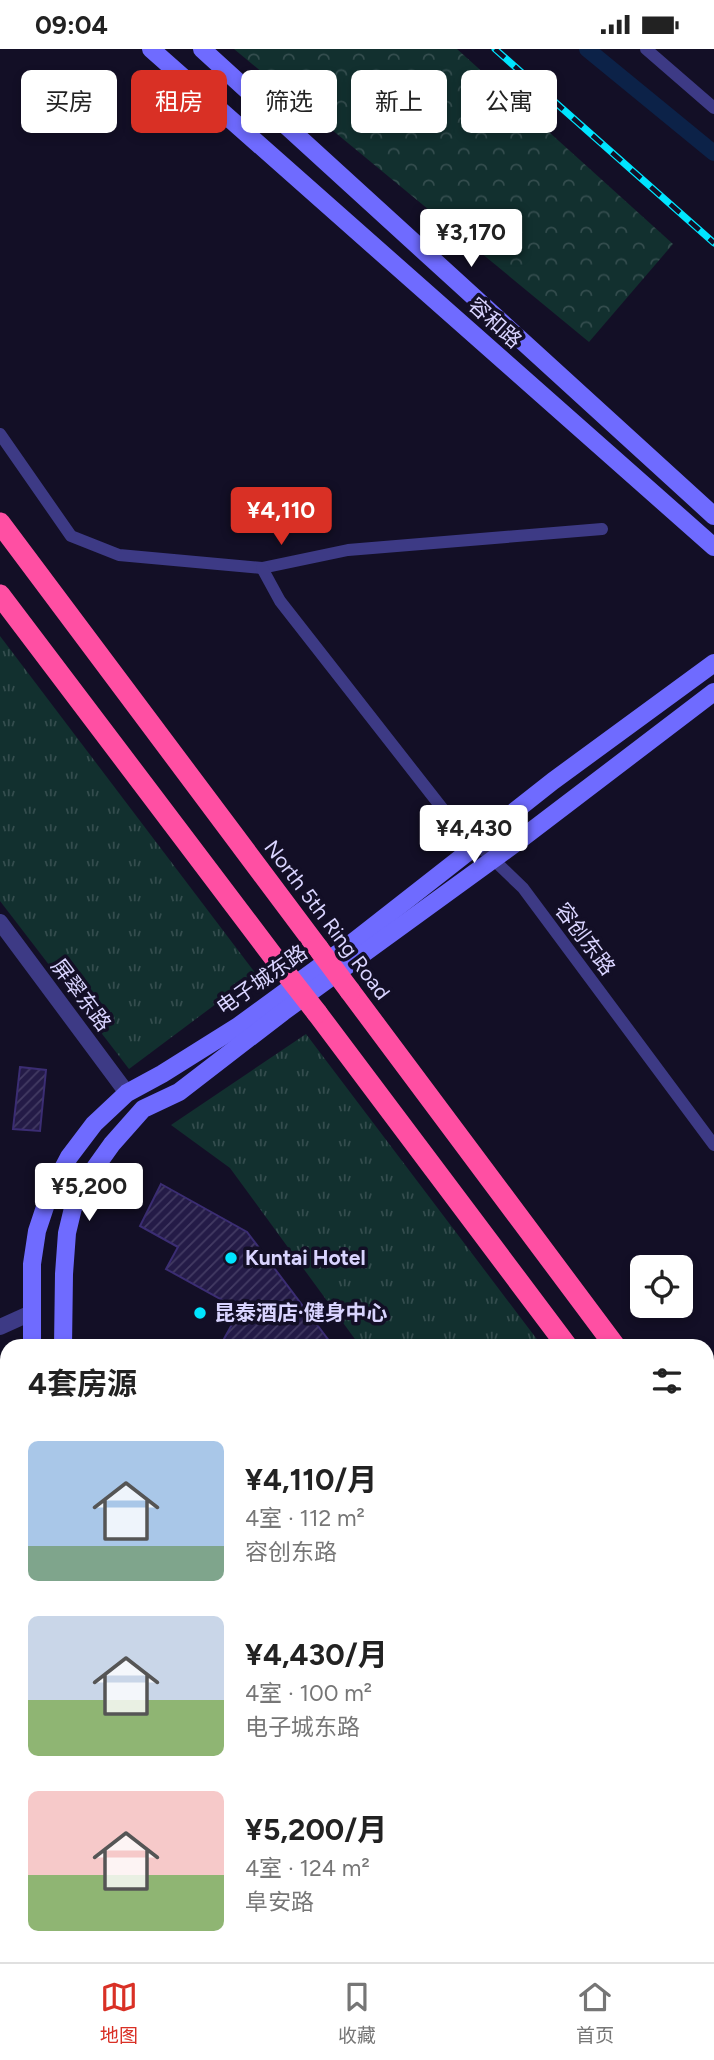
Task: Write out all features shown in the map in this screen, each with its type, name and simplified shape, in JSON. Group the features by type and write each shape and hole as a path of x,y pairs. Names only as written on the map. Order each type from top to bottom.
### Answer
{"highway":[{"name":"North 5th Ring Road","path":"0,523 610,1339"},
{"path":"0,595 562,1339"}],"main road":[{"name":"容和路","path":"151,49 714,547"},
{"name":"容和路","path":"202,49 714,516"},
{"name":"电子城东路","path":"32,1339 32,1264 37,1231 49,1195 69,1157 94,1124 127,1093 237,1027 348,946 477,845 553,781 714,663"},
{"name":"电子城东路","path":"63,1339 67,1233 73,1208 92,1171 143,1109 179,1092 517,842 714,691"}],"street":[{"path":"646,49 714,108"},
{"path":"0,434 71,536 119,555 261,568 348,549 602,529"},
{"name":"容创东路","path":"261,568 280,601 449,817 523,888 714,1145"},
{"name":"屏翠东路","path":"0,922 127,1093"},
{"path":"0,1327 31,1313"}],"green space":[{"path":"234,49 457,49 480,70 461,70 461,133 550,133 673,244 589,342 336,133 337,70 259,70"},
{"path":"0,636 256,974 129,1069 0,901"},
{"path":"306,1034 537,1339 355,1339 230,1168 171,1125"}],"building":[{"path":"20,1067 46,1070 40,1131 13,1129"},
{"name":"Kuntai Hotel","path":"161,1184 247,1232 328,1339 224,1339 240,1310 166,1269 178,1247 140,1226"}],"waterway":[{"path":"587,49 714,153"}],"railway":[{"path":"495,49 714,243"}],"place":[{"name":"Kuntai Hotel","path":"231,1258"},
{"name":"昆泰酒店·健身中心","path":"200,1313"}]}
